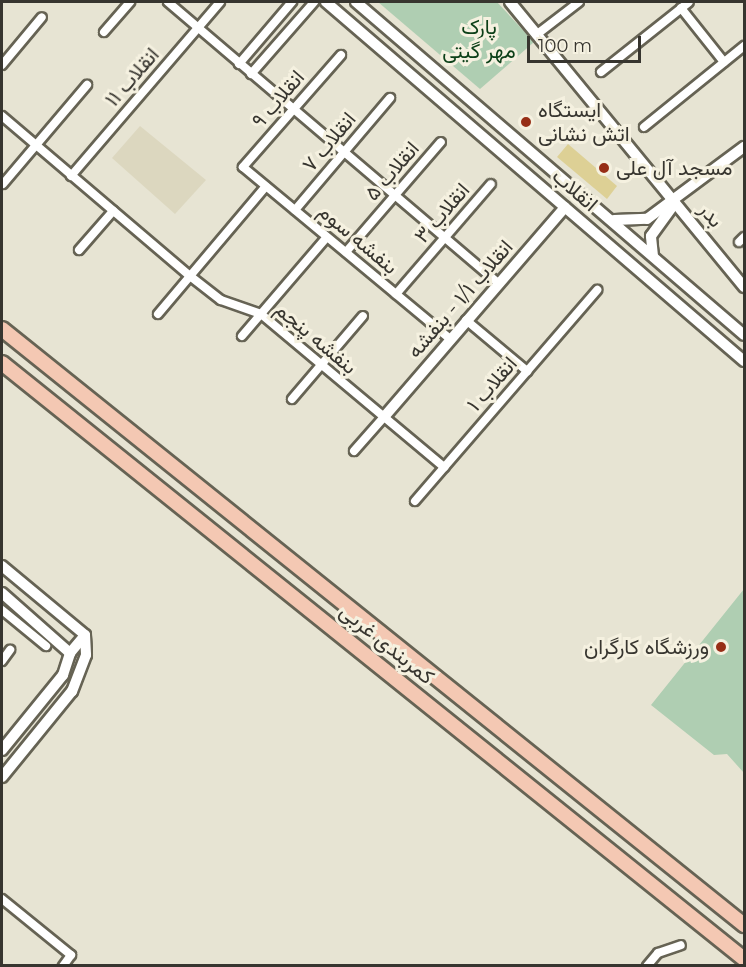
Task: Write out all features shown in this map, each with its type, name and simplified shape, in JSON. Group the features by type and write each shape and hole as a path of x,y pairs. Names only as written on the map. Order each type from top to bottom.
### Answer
{"highway":[{"name":"کمربندی غربی","path":"2,329 744,925"},
{"name":"کمربندی غربی","path":"2,363 744,959"}],"main road":[{"name":"انقلاب","path":"326,2 744,361"},
{"name":"انقلاب","path":"356,2 744,335"},
{"name":"بدر","path":"510,2 744,287"},
{"path":"608,218 639,222 675,203 744,147"},
{"path":"653,256 651,236 675,203"},
{"name":"انقلاب ۱/۱ - بنفشه","path":"384,417 565,207"},
{"path":"2,566 85,635"},
{"path":"2,593 70,653"},
{"path":"2,750 63,675 70,653 85,635"},
{"path":"2,777 82,675 85,635"}],"street":[{"path":"104,32 130,2"},
{"path":"168,2 196,30 295,108 499,284"},
{"name":"انقلاب ۱۱","path":"71,176 220,2"},
{"path":"238,64 292,2"},
{"path":"251,74 314,2"},
{"path":"536,35 579,2"},
{"path":"601,72 689,2"},
{"path":"681,8 724,62"},
{"path":"2,65 42,17"},
{"path":"644,127 744,46"},
{"name":"انقلاب ۹","path":"243,167 341,55"},
{"path":"3,184 87,85"},
{"name":"انقلاب ۷","path":"295,210 390,98"},
{"name":"بنفشه پنجم","path":"2,116 190,276 221,300 261,314 444,467"},
{"name":"انقلاب ۵","path":"346,252 441,141"},
{"name":"بنفشه سوم","path":"243,167 450,339"},
{"name":"انقلاب ۳","path":"396,294 491,184"},
{"path":"158,314 266,186"},
{"path":"79,250 112,211"},
{"path":"242,336 327,237"},
{"name":"انقلاب ۱","path":"415,501 597,290"},
{"path":"292,399 363,316"},
{"path":"466,320 527,371"},
{"path":"354,451 384,417"},
{"path":"2,610 46,646"},
{"path":"2,660 10,650"},
{"path":"2,899 71,955 63,966"},
{"path":"647,966 658,953 681,945"}],"shaded area":[{"path":"140,126 206,180 175,214 112,158"}],"green space":[{"name":"پارک مهر گیتی","path":"378,2 497,2 534,42 480,89"},
{"name":"ورزشگاه کارگران","path":"744,589 744,773 727,754 714,755 651,705"}],"building":[{"path":"568,144 617,186 607,199 557,157"}],"place":[{"name":"ایستگاه اتش نشانی","path":"526,122"},
{"name":"مسجد آل علی","path":"604,168"},
{"name":"ورزشگاه کارگران","path":"721,647"}]}
